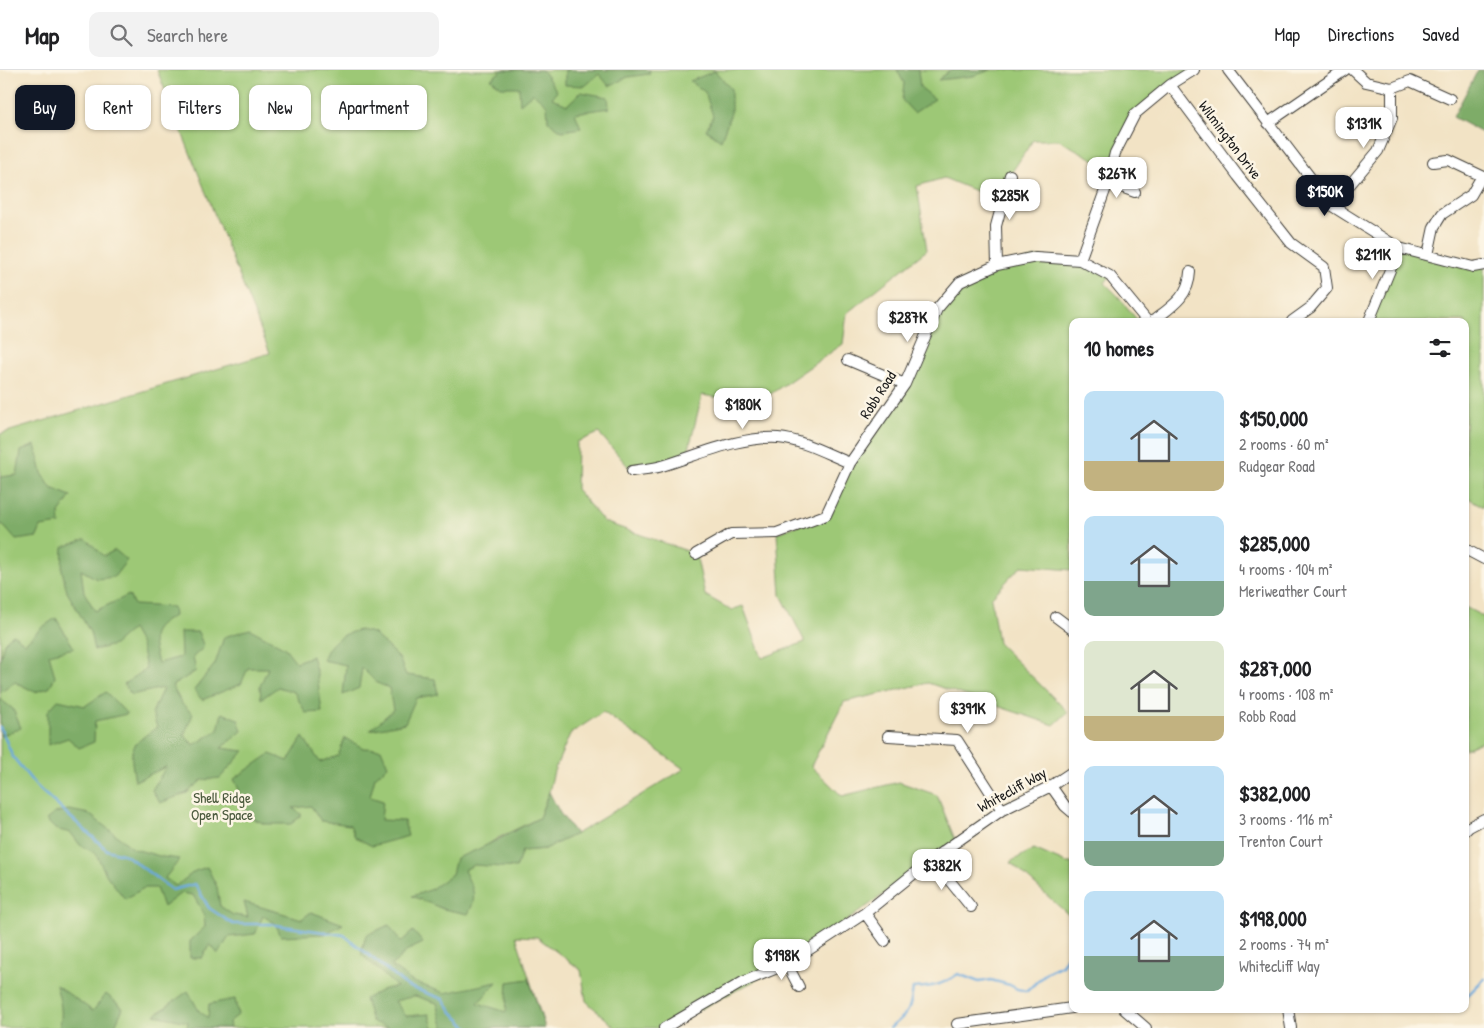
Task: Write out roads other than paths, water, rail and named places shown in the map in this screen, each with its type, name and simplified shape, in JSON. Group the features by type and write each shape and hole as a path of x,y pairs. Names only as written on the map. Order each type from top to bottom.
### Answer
{"street":[{"path":"1080,260 1108,182 1115,153 1136,114 1170,85 1194,70"},
{"path":"1228,70 1332,206 1399,248 1473,267 1484,265"},
{"path":"1268,123 1346,70"},
{"path":"1353,70 1366,82 1392,88 1410,81 1450,99"},
{"name":"Wilmington Drive","path":"1170,85 1291,243 1324,267 1327,288 1310,308 1296,318"},
{"path":"1332,206 1378,151 1392,118 1392,88"},
{"path":"1428,255 1434,227 1442,214 1471,195 1483,177 1448,160 1433,162"},
{"path":"997,265 996,226 1010,175"},
{"path":"1108,182 1134,192"},
{"path":"1370,318 1399,248"},
{"name":"Robb Road","path":"696,554 731,534 777,533 826,515 850,463 905,384 937,309 960,282 997,265 1036,257 1080,260 1110,276 1145,318"},
{"path":"1157,318 1183,296 1190,284 1190,272"},
{"path":"848,360 905,384"},
{"path":"632,471 661,466 711,449 753,440 778,438 801,443 850,463"},
{"path":"1469,551 1484,559"},
{"path":"1056,617 1069,627"},
{"path":"888,736 957,740 1002,810"},
{"name":"Whitecliff Way","path":"664,1028 677,1025 744,982 787,964 865,913 932,859 1002,810 1052,786 1069,774"},
{"path":"1052,786 1069,809"},
{"path":"1469,827 1484,819"},
{"path":"932,859 971,907"},
{"path":"865,913 885,941"},
{"path":"787,964 799,987"},
{"path":"957,1024 1069,1008"},
{"path":"1129,1013 1146,1028"},
{"path":"1289,1013 1291,1028"}],"waterway":[{"path":"0,727 13,757 36,786 107,850 126,855 172,890 195,884 209,908 233,924 269,924 344,935 407,986 443,999 452,1012 468,1028"},
{"path":"890,1028 908,1011 913,988 937,985 958,974 979,982 991,980 1027,991 1047,972 1062,965 1069,953"},
{"path":"1469,994 1484,979"}],"park label":[{"name":"Shell Ridge Open Space","path":"222,806"}]}
